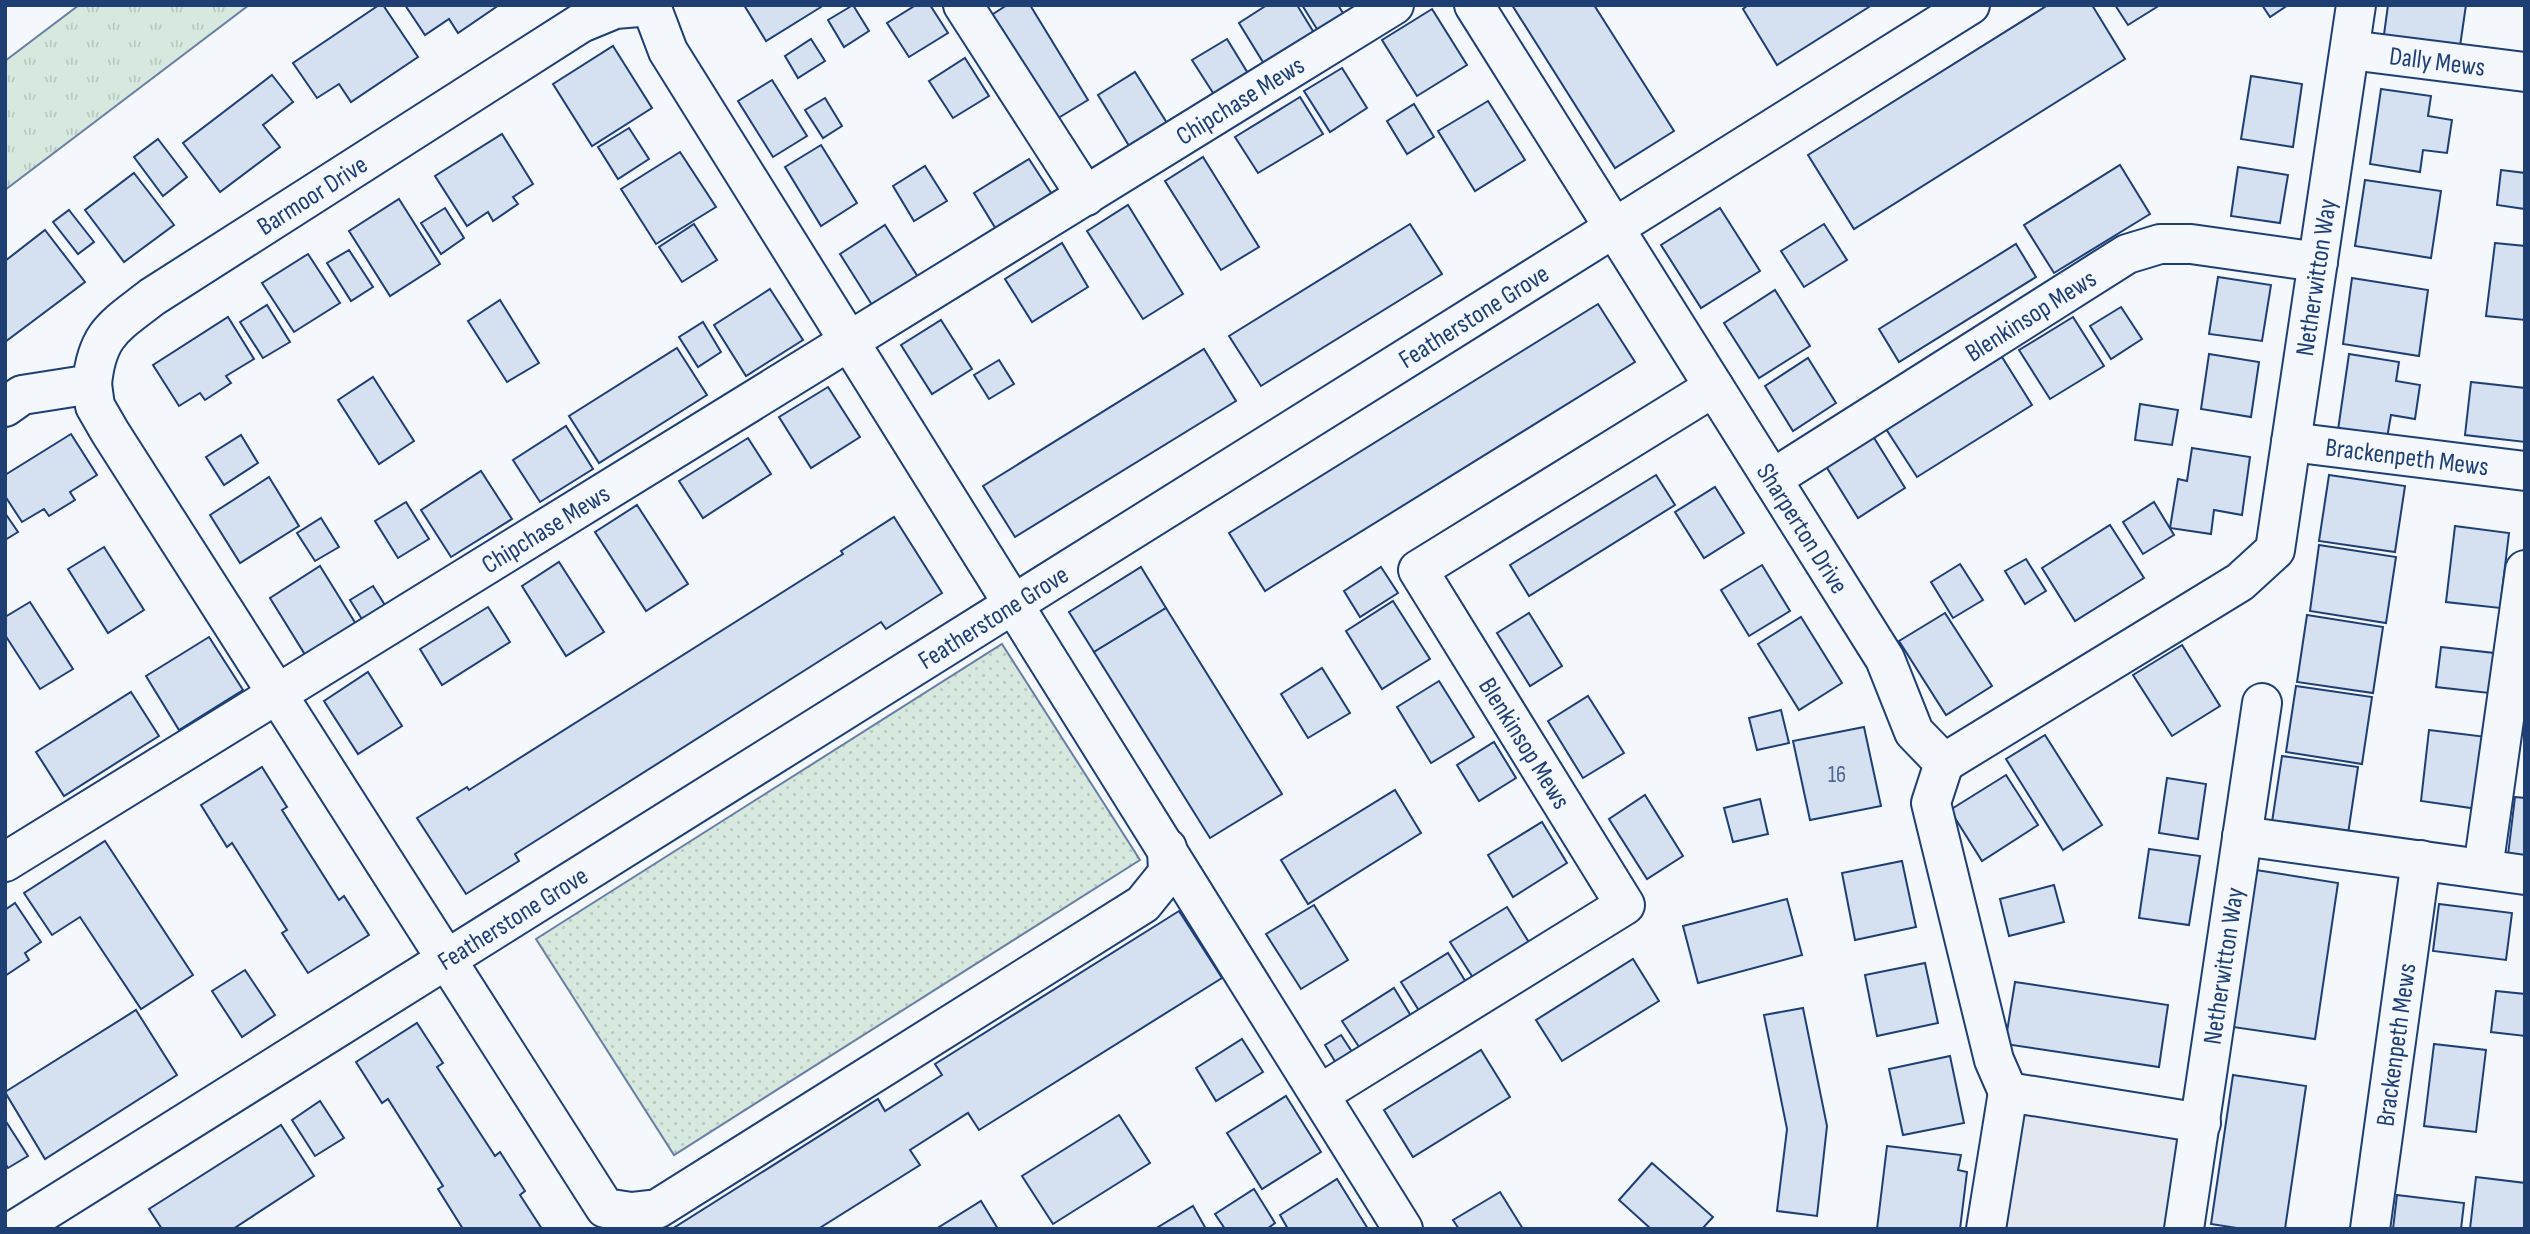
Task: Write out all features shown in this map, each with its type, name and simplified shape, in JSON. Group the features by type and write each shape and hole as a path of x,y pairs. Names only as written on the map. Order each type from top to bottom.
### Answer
{"street":[{"path":"963,5 1086,196"},
{"name":"Chipchase Mews","path":"5,862 1394,5"},
{"name":"Sharperton Drive","path":"1474,5 1885,659 1914,732 1944,763"},
{"name":"Featherstone Grove","path":"16,1229 1970,5"},
{"name":"Netherwitton Way","path":"1944,763 2241,582 2276,550 2356,5"},
{"path":"651,6 668,51 1404,1229"},
{"name":"Barmoor Drive","path":"92,384 94,357 107,332 152,297 581,23 615,9 651,6"},
{"name":"Dally Mews","path":"2350,50 2525,72"},
{"name":"Blenkinsop Mews","path":"1772,479 2127,254 2160,244 2191,244 2318,262"},
{"path":"5,407 22,395 92,384 94,406 110,432 605,1208 631,1212 657,1209 1143,904 1168,873 1167,848"},
{"name":"Blenkinsop Mews","path":"1320,1094 1625,905 1418,570 1714,387"},
{"name":"Brackenpeth Mews","path":"2291,442 2525,471"},
{"path":"2483,869 2525,570"},
{"name":"Netherwitton Way","path":"2184,1229 2262,703"},
{"path":"1944,763 1931,803 1994,1060 2008,1092 1986,1229"},
{"path":"2242,836 2525,875"},
{"name":"Brackenpeth Mews","path":"2370,1229 2421,860"},
{"path":"2008,1092 2201,1123"}],"green space":[{"path":"79,5 249,5 5,190 5,61"},
{"path":"1002,644 1140,860 674,1155 536,939"}],"shaded area":[{"path":"2008,1092 2201,1123 2184,1229 1986,1229"}],"building":[{"path":"379,5 383,5 418,57 351,102 339,84 317,98 293,63"},
{"path":"405,5 499,5 458,33 449,19 425,35"},
{"path":"744,5 820,5 821,7 766,41"},
{"path":"853,5 869,31 844,47 828,20"},
{"path":"916,5 930,5 948,33 909,57 887,23"},
{"path":"1007,5 1030,5 1088,100 1055,120 990,16"},
{"path":"1267,5 1297,5 1316,36 1266,67 1239,23"},
{"path":"1302,5 1338,5 1346,18 1320,34"},
{"path":"1512,5 1594,5 1674,131 1615,168"},
{"path":"1748,5 1872,5 1777,65 1743,9"},
{"path":"2048,5 2092,5 2125,59 1854,229 1808,155"},
{"path":"2115,5 2160,5 2128,25"},
{"path":"2262,5 2288,5 2270,17"},
{"path":"2388,5 2466,5 2459,53 2383,42"},
{"path":"1432,9 1467,65 1417,96 1382,40"},
{"path":"811,39 825,61 798,78 785,56"},
{"path":"1227,39 1249,75 1215,96 1192,60"},
{"path":"613,46 652,108 592,146 553,84"},
{"path":"965,58 989,96 953,118 929,81"},
{"path":"1342,68 1367,108 1330,132 1304,91"},
{"path":"1135,72 1172,131 1134,154 1098,95"},
{"path":"272,75 293,102 263,125 280,147 220,192 183,143"},
{"path":"2251,76 2302,84 2293,147 2241,139"},
{"path":"772,80 807,136 773,157 738,101"},
{"path":"2381,89 2431,96 2428,116 2452,120 2447,153 2423,150 2420,172 2370,164"},
{"path":"1300,97 1323,134 1258,173 1235,137"},
{"path":"825,98 842,126 823,138 805,110"},
{"path":"1488,101 1525,160 1475,191 1438,131"},
{"path":"1414,104 1434,137 1407,154 1387,121"},
{"path":"629,128 649,159 618,179 598,147"},
{"path":"502,134 533,184 513,197 518,204 493,221 488,212 467,226 435,176"},
{"path":"158,139 187,177 163,196 134,157"},
{"path":"821,145 857,203 821,226 785,167"},
{"path":"680,152 716,207 656,244 621,189"},
{"path":"1203,157 1259,247 1221,270 1165,181"},
{"path":"1029,159 1055,199 999,234 974,193"},
{"path":"2120,165 2150,214 2054,273 2024,225"},
{"path":"925,166 947,201 914,221 893,186"},
{"path":"2238,167 2288,175 2280,223 2231,216"},
{"path":"2501,170 2525,173 2525,209 2497,205"},
{"path":"134,173 174,225 124,262 85,210"},
{"path":"2365,180 2441,191 2431,258 2355,246"},
{"path":"399,199 440,264 390,296 349,231"},
{"path":"1128,205 1183,294 1143,319 1087,231"},
{"path":"445,208 464,238 441,254 421,223"},
{"path":"1720,208 1760,271 1701,308 1661,245"},
{"path":"69,210 94,242 78,254 53,222"},
{"path":"694,224 717,260 682,282 659,247"},
{"path":"1410,224 1442,274 1261,386 1229,336"},
{"path":"1824,224 1847,260 1804,287 1781,251"},
{"path":"885,225 925,288 879,316 840,254"},
{"path":"45,230 85,282 5,342 5,261"},
{"path":"1062,243 1088,287 1032,322 1005,279"},
{"path":"2495,243 2525,246 2525,320 2486,316"},
{"path":"2016,244 2036,277 1899,362 1879,329"},
{"path":"349,250 373,287 351,301 327,263"},
{"path":"308,254 340,303 294,332 262,283"},
{"path":"2218,277 2271,285 2262,341 2209,334"},
{"path":"2352,278 2428,290 2419,356 2343,344"},
{"path":"770,289 803,340 746,376 714,325"},
{"path":"1775,290 1810,346 1759,378 1724,323"},
{"path":"500,300 539,363 507,382 468,321"},
{"path":"1598,304 1635,362 1265,591 1229,533"},
{"path":"267,305 290,342 263,358 240,322"},
{"path":"2121,307 2142,339 2111,359 2090,326"},
{"path":"228,317 254,359 226,376 231,383 205,400 200,393 179,406 153,365"},
{"path":"2073,317 2104,366 2050,399 2019,350"},
{"path":"941,320 972,369 932,394 901,345"},
{"path":"703,322 721,352 698,367 679,337"},
{"path":"677,348 707,395 599,463 569,416"},
{"path":"1204,349 1236,401 1015,537 983,486"},
{"path":"2209,354 2259,362 2251,417 2201,409"},
{"path":"2349,354 2399,362 2396,381 2420,385 2415,419 2391,415 2387,438 2338,430"},
{"path":"2002,357 2032,405 1917,477 1886,429"},
{"path":"1808,358 1836,403 1793,431 1765,386"},
{"path":"999,360 1014,384 989,399 974,375"},
{"path":"373,377 414,441 379,464 338,400"},
{"path":"2471,382 2525,388 2525,442 2465,435"},
{"path":"828,387 860,437 811,468 779,417"},
{"path":"2140,404 2178,410 2172,445 2135,440"},
{"path":"566,426 593,469 540,502 513,460"},
{"path":"1871,433 1905,488 1858,518 1824,463"},
{"path":"71,434 97,475 70,492 75,500 49,516 44,509 22,522 5,496 5,475"},
{"path":"241,435 258,463 224,485 206,457"},
{"path":"748,438 771,474 703,518 679,481"},
{"path":"2192,448 2250,457 2242,515 2214,510 2211,534 2170,528 2178,479 2187,481"},
{"path":"481,471 512,519 451,557 421,510"},
{"path":"1656,475 1675,505 1529,596 1510,565"},
{"path":"2329,475 2405,486 2395,552 2319,541"},
{"path":"269,477 299,526 240,563 210,515"},
{"path":"1715,487 1744,533 1704,558 1675,512"},
{"path":"406,502 429,539 398,558 375,521"},
{"path":"2154,502 2174,535 2143,554 2123,522"},
{"path":"637,505 688,584 646,611 595,532"},
{"path":"5,513 18,532 5,540"},
{"path":"894,517 942,593 886,629 881,622 515,854 519,861 466,894 417,818 467,787 469,790 843,554 841,551"},
{"path":"321,518 339,547 315,561 297,533"},
{"path":"2110,525 2144,578 2075,621 2042,568"},
{"path":"2455,526 2509,533 2500,608 2446,602"},
{"path":"2319,545 2396,557 2386,623 2310,611"},
{"path":"104,547 144,610 108,633 68,569"},
{"path":"2026,559 2046,591 2025,604 2005,571"},
{"path":"559,562 604,632 566,656 522,586"},
{"path":"1960,564 1983,600 1953,618 1931,582"},
{"path":"1762,565 1790,611 1749,636 1721,590"},
{"path":"320,566 359,629 309,661 270,598"},
{"path":"1141,567 1166,608 1094,652 1069,612"},
{"path":"1381,567 1398,593 1360,617 1344,591"},
{"path":"373,586 388,610 365,624 350,600"},
{"path":"1393,601 1430,659 1382,689 1346,631"},
{"path":"30,602 73,669 40,689 5,635 5,617"},
{"path":"488,607 510,642 442,685 420,649"},
{"path":"1166,608 1282,794 1210,838 1094,652"},
{"path":"1529,613 1562,666 1530,686 1497,633"},
{"path":"1945,613 1992,686 1946,715 1899,641"},
{"path":"2307,615 2383,627 2373,693 2297,682"},
{"path":"1801,617 1842,683 1799,710 1758,644"},
{"path":"209,637 243,690 179,730 146,676"},
{"path":"2182,645 2220,706 2172,736 2133,675"},
{"path":"2441,647 2494,653 2489,693 2436,687"},
{"path":"1322,668 1350,713 1308,738 1281,694"},
{"path":"368,672 402,726 358,754 324,701"},
{"path":"1439,681 1474,737 1431,763 1397,707"},
{"path":"2296,686 2372,697 2362,764 2286,752"},
{"path":"131,692 159,736 64,796 36,752"},
{"path":"1588,696 1624,753 1583,778 1548,721"},
{"path":"1781,710 1789,743 1757,750 1749,718"},
{"path":"1864,727 1881,806 1810,820 1793,741"},
{"path":"2429,730 2487,737 2478,809 2421,801"},
{"path":"2045,735 2102,825 2063,850 2006,759"},
{"path":"1494,742 1516,778 1479,801 1457,765"},
{"path":"2282,756 2358,767 2348,834 2272,822"},
{"path":"262,767 287,807 282,810 339,900 344,896 369,935 308,973 282,933 287,930 232,843 227,847 201,805"},
{"path":"2006,775 2038,825 1982,861 1950,810"},
{"path":"2167,778 2206,784 2198,839 2159,833"},
{"path":"1395,790 1421,833 1308,904 1281,860"},
{"path":"1645,795 1683,856 1647,879 1609,819"},
{"path":"2515,797 2525,798 2525,857 2508,855"},
{"path":"1760,799 1768,834 1733,842 1724,808"},
{"path":"1542,822 1567,863 1513,897 1488,855"},
{"path":"105,841 193,975 141,1009 80,917 52,935 24,893"},
{"path":"2149,849 2200,856 2189,925 2139,918"},
{"path":"1902,861 1916,927 1855,940 1842,873"},
{"path":"2256,870 2338,883 2315,1039 2233,1027"},
{"path":"2054,885 2064,922 2009,936 2000,899"},
{"path":"1787,899 1802,955 1698,983 1683,926"},
{"path":"15,903 41,942 25,953 29,960 5,976 5,910"},
{"path":"2439,904 2512,913 2506,960 2433,951"},
{"path":"1314,905 1348,960 1301,989 1266,934"},
{"path":"1507,907 1535,952 1479,987 1450,942"},
{"path":"1179,911 1222,978 979,1130 968,1113 910,1150 920,1165 818,1229 672,1229 878,1099 885,1111 942,1075 935,1064"},
{"path":"1448,953 1472,992 1425,1020 1401,982"},
{"path":"1633,959 1659,1001 1562,1061 1536,1020"},
{"path":"1925,963 1938,1023 1877,1036 1865,975"},
{"path":"245,970 275,1015 242,1037 212,991"},
{"path":"2015,982 2168,1005 2159,1067 2005,1044"},
{"path":"1394,988 1416,1024 1365,1056 1342,1021"},
{"path":"2496,991 2525,994 2525,1036 2491,1032"},
{"path":"1803,1008 1827,1126 1817,1216 1777,1211 1787,1129 1764,1015"},
{"path":"136,1010 177,1075 45,1159 5,1092"},
{"path":"417,1023 443,1063 437,1067 495,1156 500,1152 525,1191 520,1195 542,1229 463,1229 438,1189 443,1186 388,1099 382,1103 356,1062"},
{"path":"1341,1035 1356,1058 1339,1068 1325,1045"},
{"path":"1242,1039 1263,1072 1216,1101 1196,1068"},
{"path":"2434,1044 2486,1050 2476,1132 2424,1126"},
{"path":"1481,1050 1510,1097 1413,1157 1384,1110"},
{"path":"1950,1056 1964,1123 1903,1135 1889,1069"},
{"path":"2233,1075 2306,1086 2285,1229 2243,1229 2211,1224"},
{"path":"1286,1096 1321,1152 1262,1189 1227,1133"},
{"path":"320,1101 344,1138 315,1156 292,1120"},
{"path":"1119,1115 1150,1163 1053,1224 1022,1176"},
{"path":"5,1120 28,1156 8,1168 5,1163"},
{"path":"281,1125 314,1176 233,1229 162,1229 149,1209"},
{"path":"1887,1146 1961,1155 1958,1170 1967,1172 1960,1229 1877,1229"},
{"path":"1652,1163 1713,1217 1702,1229 1651,1229 1619,1200"},
{"path":"2476,1177 2525,1183 2525,1229 2470,1229"},
{"path":"1337,1179 1368,1229 1288,1229 1280,1215"},
{"path":"1254,1189 1275,1223 1267,1229 1225,1229 1215,1214"},
{"path":"1500,1192 1523,1229 1459,1229 1453,1220"},
{"path":"2397,1195 2464,1203 2461,1229 2393,1229"},
{"path":"981,1201 998,1229 936,1229"},
{"path":"1193,1206 1206,1229 1155,1229"}]}
